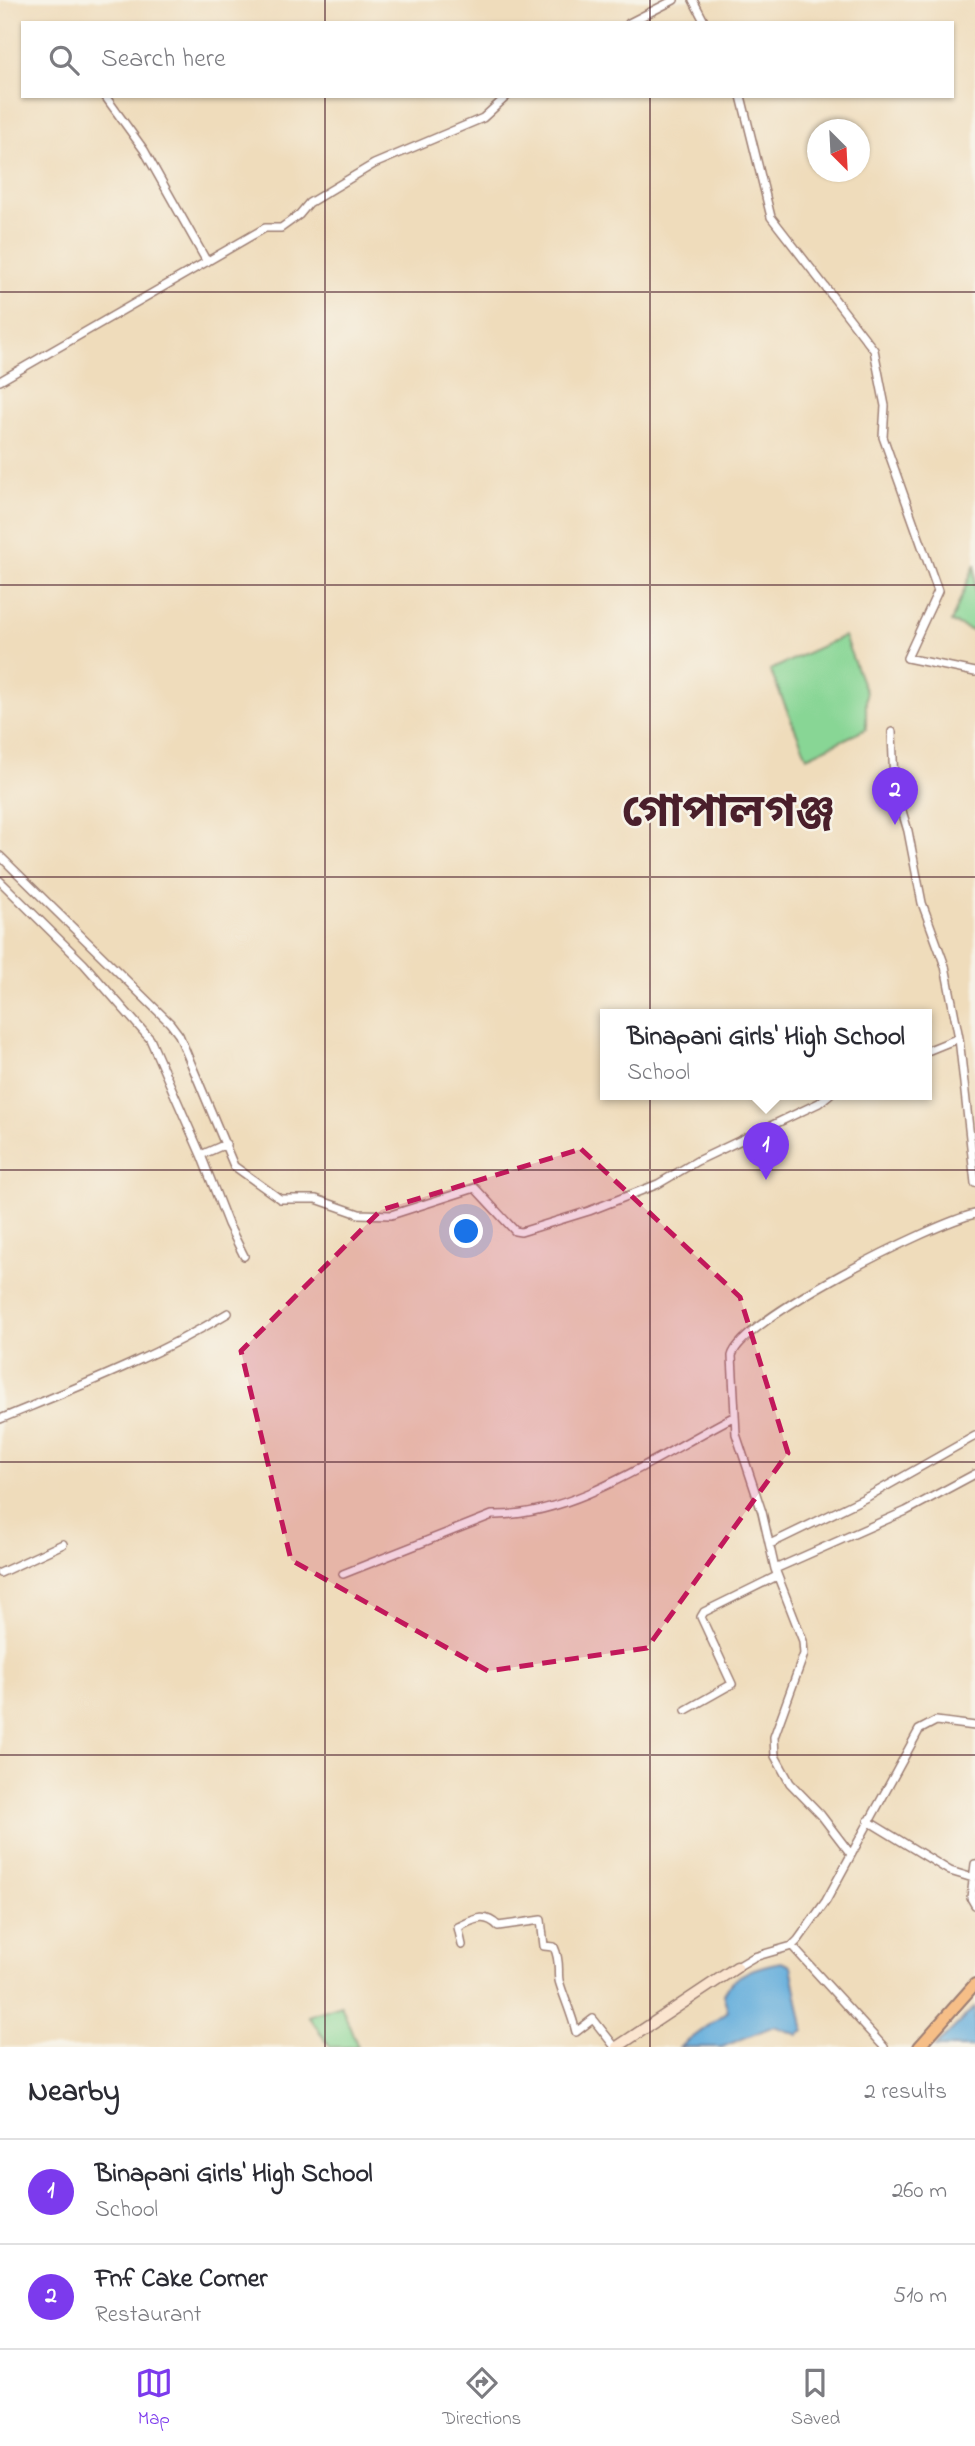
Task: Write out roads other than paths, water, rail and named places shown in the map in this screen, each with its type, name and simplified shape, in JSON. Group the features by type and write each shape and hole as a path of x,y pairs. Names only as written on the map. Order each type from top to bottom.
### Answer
{"main road":[{"path":"919,2047 975,1984"}],"street":[{"path":"633,21 674,0"},
{"path":"693,0 704,21"},
{"path":"107,98 144,150 206,262"},
{"path":"0,381 265,228 281,228 299,215 309,203 374,164 483,118 505,98"},
{"path":"741,98 771,217 874,350 885,406 883,437 938,591 907,658 975,672"},
{"path":"892,732 894,784 908,831 922,903 946,965 959,1038 975,1183"},
{"path":"0,856 174,1029 234,1166 280,1199 316,1199 359,1214 391,1215 475,1188 515,1231 521,1232 589,1211 658,1184 697,1161 823,1100"},
{"path":"0,881 84,964 150,1039 203,1155 228,1223 244,1256"},
{"path":"932,1049 959,1038"},
{"path":"203,1155 223,1146"},
{"path":"850,1853 821,1815 790,1783 775,1756 774,1737 804,1654 803,1641 776,1572 736,1434 733,1349 748,1334 820,1287 925,1232 975,1214"},
{"path":"0,1419 177,1345 229,1313"},
{"path":"343,1574 492,1515 514,1515 543,1509 609,1485 735,1416"},
{"path":"769,1544 869,1496 975,1436"},
{"path":"686,1710 732,1684 707,1635 701,1617 704,1612 776,1572 906,1511 975,1475"},
{"path":"0,1573 62,1544"},
{"path":"461,1945 458,1927 482,1917 491,1918 498,1926 541,1920 544,1946 554,1947 559,1959 558,1982 566,1997 576,2032 593,2019 609,2044 616,2047 754,1957 792,1947 826,1901 919,1730 936,1721 975,1726"},
{"path":"868,1821 956,1874 974,1878"},
{"path":"975,1864 971,1898 975,1905"},
{"path":"792,1947 884,2047"}],"water":[{"path":"781,1962 791,1966 804,2031 798,2035 774,2026 722,2047 680,2047 728,2011 723,1994 734,1981 756,1968"},
{"path":"975,2007 975,2047 935,2047"}],"place":[{"name":"Fnf Cake Corner","path":"895,825"},
{"name":"Binapani Girls' High School","path":"766,1180"}],"district":[{"name":"গোপালগঞ্জ","path":"728,810"}]}
